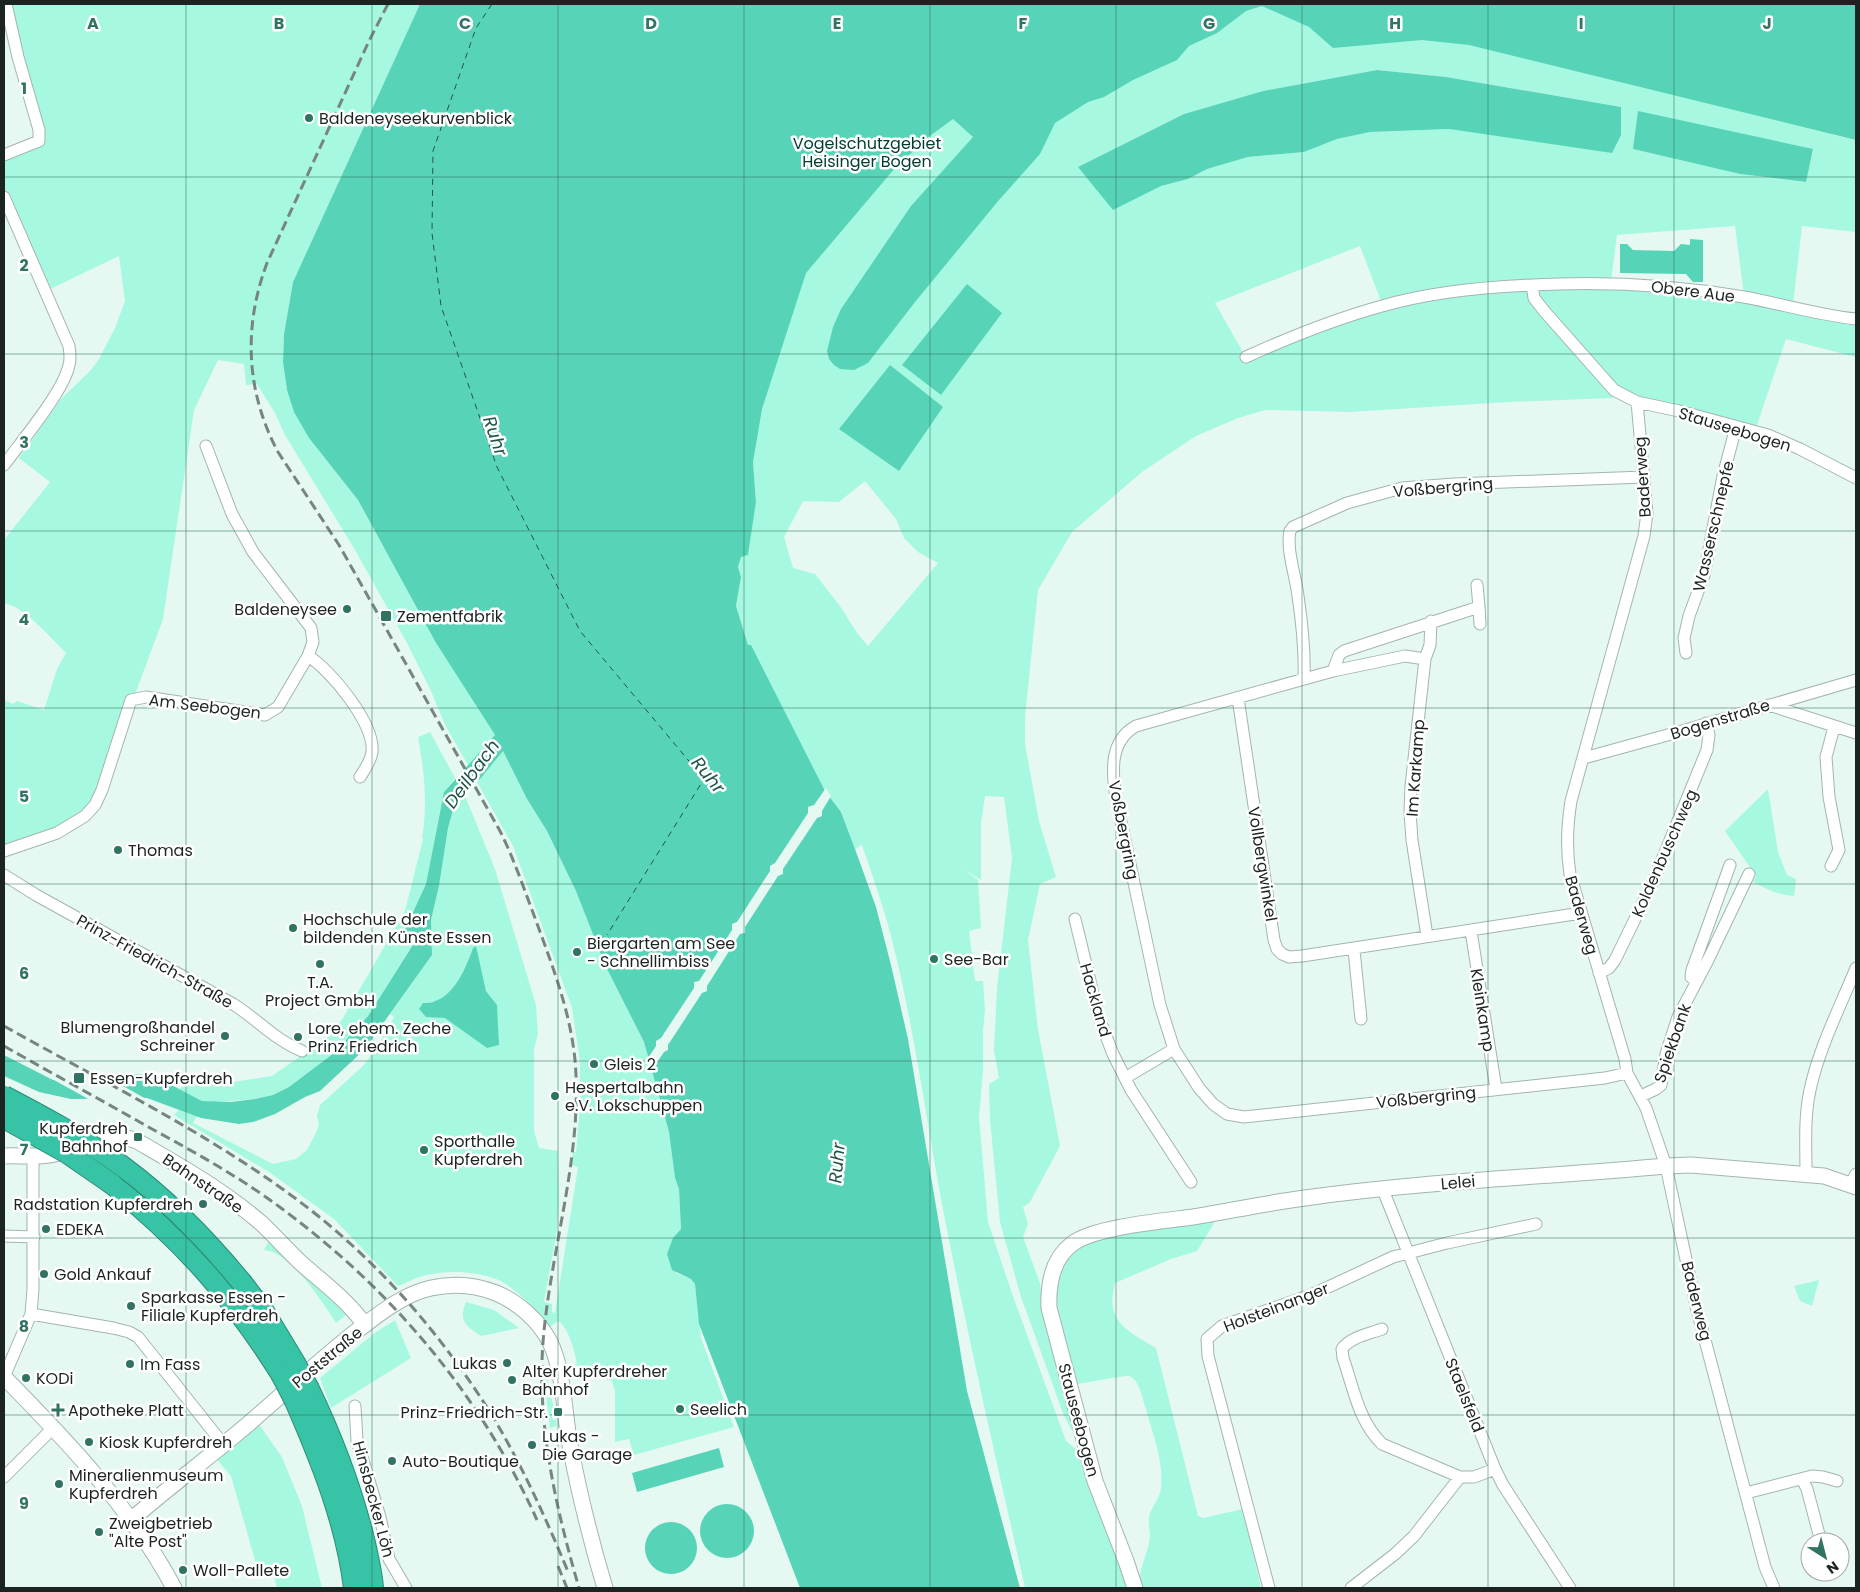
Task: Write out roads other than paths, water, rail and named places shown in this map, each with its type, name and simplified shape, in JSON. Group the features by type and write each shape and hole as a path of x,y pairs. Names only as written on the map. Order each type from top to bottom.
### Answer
{"highway":[{"path":"4,1096 74,1135 123,1167 162,1199 202,1236 263,1310 288,1369 302,1395 329,1430 347,1479 360,1525 373,1588"},
{"path":"4,1118 67,1153 112,1184 149,1214 186,1250 226,1296 257,1337 288,1369"},
{"path":"302,1395 344,1532 354,1588"}],"street":[{"path":"4,155 39,141 40,130 18,57 6,4"},
{"path":"4,197 69,346 70,354 69,366 61,386 4,466"},
{"name":"Obere Aue","path":"1246,357 1339,320 1383,306 1435,296 1532,286 1593,283 1670,287 1744,297 1854,319"},
{"path":"1532,286 1534,298 1614,390 1637,402"},
{"name":"Stauseebogen","path":"1637,402 1680,411 1768,435 1856,478"},
{"name":"Baderweg","path":"1637,402 1647,513 1644,536 1570,808 1567,823 1566,851 1570,874 1581,913 1625,1058 1627,1074 1641,1096 1655,1128 1666,1166 1696,1306 1765,1567 1774,1588"},
{"name":"Wasserschnepfe","path":"1686,653 1684,638 1689,616 1704,575 1723,476 1736,427"},
{"name":"Am Seebogen","path":"4,851 57,833 79,820 94,804 102,790 130,700 146,697 265,715 278,707 308,656 313,634 252,552 232,514 206,446"},
{"name":"Voßbergring","path":"1627,1074 1268,1115 1235,1117 1221,1111 1206,1097 1174,1049 1160,1006 1114,781 1116,746 1124,734 1136,726 1304,678 1304,651 1299,598 1289,545 1290,531 1293,527 1347,503 1402,488 1454,484 1644,477"},
{"path":"1477,585 1480,624"},
{"path":"1333,671 1338,655 1344,651 1431,621 1479,607"},
{"name":"Im Karkamp","path":"1427,936 1412,840 1410,812 1411,786 1425,659 1430,644 1431,621"},
{"path":"308,656 324,668 342,689 363,720 372,743 372,754 360,776"},
{"path":"1304,678 1405,656 1425,659"},
{"name":"Bogenstraße","path":"1584,758 1856,680"},
{"name":"Vollbergwinkel","path":"1238,698 1274,940 1277,949 1282,954 1289,957 1354,950 1427,936 1471,931 1581,913"},
{"path":"1769,704 1856,733"},
{"name":"Koldenbuschweg","path":"1599,973 1609,968 1615,960 1671,838 1707,750 1709,735 1706,723"},
{"path":"1831,866 1838,850 1829,797 1826,757 1834,727"},
{"name":"Spiekbank","path":"1696,982 1691,977 1692,970 1730,865"},
{"name":"Spiekbank","path":"1641,1096 1656,1089 1660,1084 1674,1026 1749,874"},
{"name":"Prinz-Friedrich-Straße","path":"4,875 36,896 246,1011 279,1040 302,1051"},
{"name":"Hackland","path":"1075,920 1099,1018 1112,1054 1125,1078 1191,1182"},
{"name":"Kleinkamp","path":"1471,931 1496,1089"},
{"path":"1354,950 1361,1018"},
{"path":"1806,1174 1806,1139 1810,1091 1819,1057 1856,968"},
{"path":"1125,1078 1174,1049"},
{"name":"Bahnstraße","path":"4,1156 60,1153 110,1135 126,1137 137,1141 200,1177 262,1224 292,1255 344,1301 365,1325"},
{"path":"33,1155 34,1289 31,1314 4,1377 131,1520 164,1569 174,1588"},
{"name":"Lelei","path":"1065,1250 1088,1235 1120,1228 1304,1198 1587,1171 1691,1165 1806,1174 1854,1182"},
{"name":"Staelsfeld","path":"1383,1190 1495,1469 1503,1485 1570,1588"},
{"name":"Holsteinanger","path":"1269,1588 1208,1356 1207,1339 1222,1326 1311,1295 1393,1257 1536,1224"},
{"path":"4,1236 34,1237"},
{"name":"Stauseebogen","path":"1065,1250 1056,1263 1050,1283 1049,1308 1095,1481 1135,1588"},
{"name":"Poststraße","path":"131,1520 365,1325 397,1302 430,1288 465,1285 504,1296 518,1306 541,1329 554,1351 562,1386 570,1444 590,1534 605,1588"},
{"path":"31,1314 113,1328 129,1332 138,1337 223,1444"},
{"path":"1382,1329 1346,1343 1342,1349 1343,1358 1361,1414 1375,1437 1382,1444 1460,1477 1474,1477 1495,1469"},
{"name":"Hinsbecker Löh","path":"355,1406 357,1441 380,1517 389,1559 406,1588"},
{"path":"4,1478 52,1429"},
{"path":"1746,1493 1812,1476 1837,1481"},
{"path":"1351,1588 1395,1554 1414,1536 1460,1477"},
{"path":"1802,1478 1808,1489 1819,1532"}],"water":[{"path":"420,4 1856,4 1856,140 1469,45 1422,40 1333,48 1309,27 1262,6 1246,11 1217,33 1189,46 1177,60 1133,80 1104,97 1088,102 1055,123 1040,154 999,200 915,302 868,363 854,370 840,369 829,359 827,351 833,327 841,309 911,206 973,137 953,119 931,135 895,168 806,273 762,409 753,462 756,502 748,555 741,557 738,567 741,577 736,606 748,645 751,645 825,791 841,812 876,907 908,1039 967,1391 1020,1588 800,1588 699,1324 695,1284 691,1279 672,1270 667,1254 673,1238 681,1229 679,1189 675,1178 669,1132 644,1042 605,965 576,891 547,831 527,799 503,751 480,779 457,796 448,828 439,886 431,920 432,955 364,1050 320,1091 275,1114 253,1122 239,1124 201,1118 147,1098 71,1099 39,1092 4,1076 4,1055 53,1080 87,1072 99,1074 140,1074 162,1080 202,1101 231,1102 255,1099 273,1095 289,1087 334,1053 368,1016 414,943 402,936 426,884 444,792 495,735 436,643 358,500 309,438 294,412 287,390 283,362 284,334 293,282"},
{"path":"1377,70 1446,77 1621,107 1621,135 1612,153 1449,129 1370,132 1337,139 1304,152 1248,157 1207,169 1188,179 1161,186 1113,210 1078,167 1184,114 1263,91"},
{"path":"1638,111 1813,149 1806,182 1740,174 1633,149"},
{"path":"1690,239 1703,240 1703,282 1693,282 1686,274 1620,273 1620,244 1627,244 1633,250 1674,251 1681,244 1690,245"},
{"path":"967,284 1002,313 941,395 902,365"},
{"path":"890,365 943,407 899,471 839,429"},
{"path":"476,946 486,991 497,1005 499,1045 487,1048 445,1018 426,1017 419,1009 423,1003 434,1002 449,993 459,979 473,948"},
{"path":"719,1448 724,1467 637,1492 632,1473"},
{"path":"727,1504 737,1506 746,1512 752,1521 754,1531 752,1541 746,1550 737,1556 727,1558 717,1556 708,1550 702,1541 700,1531 702,1521 708,1512 717,1506"},
{"path":"671,1522 685,1526 693,1534 697,1548 693,1562 685,1570 671,1574 657,1570 649,1562 645,1548 649,1534 657,1526"}],"railway":[{"path":"388,4 369,41 267,263 259,287 251,335 254,383 259,406 278,452 339,545 500,831 535,918 565,1005 575,1060 575,1128 566,1196 548,1297 544,1331 542,1396 549,1461 555,1493 579,1588"},
{"path":"464,781 468,789"},
{"path":"4,1026 220,1147 288,1193 318,1216 375,1267 450,1354 493,1417 534,1494 569,1574"},
{"path":"4,1046 234,1176 266,1197 322,1240 396,1310 460,1388 489,1430 537,1520"},
{"path":"558,1566 567,1588"}],"place":[{"name":"Baldeneyseekurvenblick","path":"309,118"},
{"name":"Baldeneysee","path":"347,609"},
{"name":"Zementfabrik","path":"386,616"},
{"name":"Thomas","path":"118,850"},
{"name":"Hochschule der bildenden Künste Essen","path":"293,928"},
{"name":"Biergarten am See - Schnellimbiss","path":"577,952"},
{"name":"See-Bar","path":"934,959"},
{"name":"T.A. Project GmbH","path":"320,964"},
{"name":"Blumengroßhandel Schreiner","path":"225,1036"},
{"name":"Lore, ehem. Zeche Prinz Friedrich","path":"298,1037"},
{"name":"Gleis 2","path":"594,1064"},
{"name":"Essen-Kupferdreh","path":"79,1078"},
{"name":"Hespertalbahn e.V. Lokschuppen","path":"555,1096"},
{"name":"Kupferdreh Bahnhof","path":"138,1137"},
{"name":"Sporthalle Kupferdreh","path":"424,1150"},
{"name":"Radstation Kupferdreh","path":"203,1204"},
{"name":"EDEKA","path":"46,1229"},
{"name":"Gold Ankauf","path":"44,1274"},
{"name":"Sparkasse Essen - Filiale Kupferdreh","path":"131,1306"},
{"name":"Lukas","path":"507,1363"},
{"name":"Im Fass","path":"130,1364"},
{"name":"KODi","path":"26,1378"},
{"name":"Alter Kupferdreher Bahnhof","path":"512,1380"},
{"name":"Seelich","path":"680,1409"},
{"name":"Apotheke Platt","path":"58,1410"},
{"name":"Prinz-Friedrich-Str.","path":"558,1412"},
{"name":"Kiosk Kupferdreh","path":"89,1442"},
{"name":"Lukas - Die Garage","path":"532,1445"},
{"name":"Auto-Boutique","path":"392,1461"},
{"name":"Mineralienmuseum Kupferdreh","path":"59,1484"},
{"name":"Zweigbetrieb \"Alte Post\"","path":"99,1532"},
{"name":"Woll-Pallete","path":"183,1570"}],"park label":[{"name":"Vogelschutzgebiet Heisinger Bogen","path":"867,152"}],"water label":[{"name":"Ruhr","path":"495,436"},
{"name":"Deilbach","path":"472,774"},
{"name":"Ruhr","path":"708,775"},
{"name":"Ruhr","path":"837,1163"}]}
